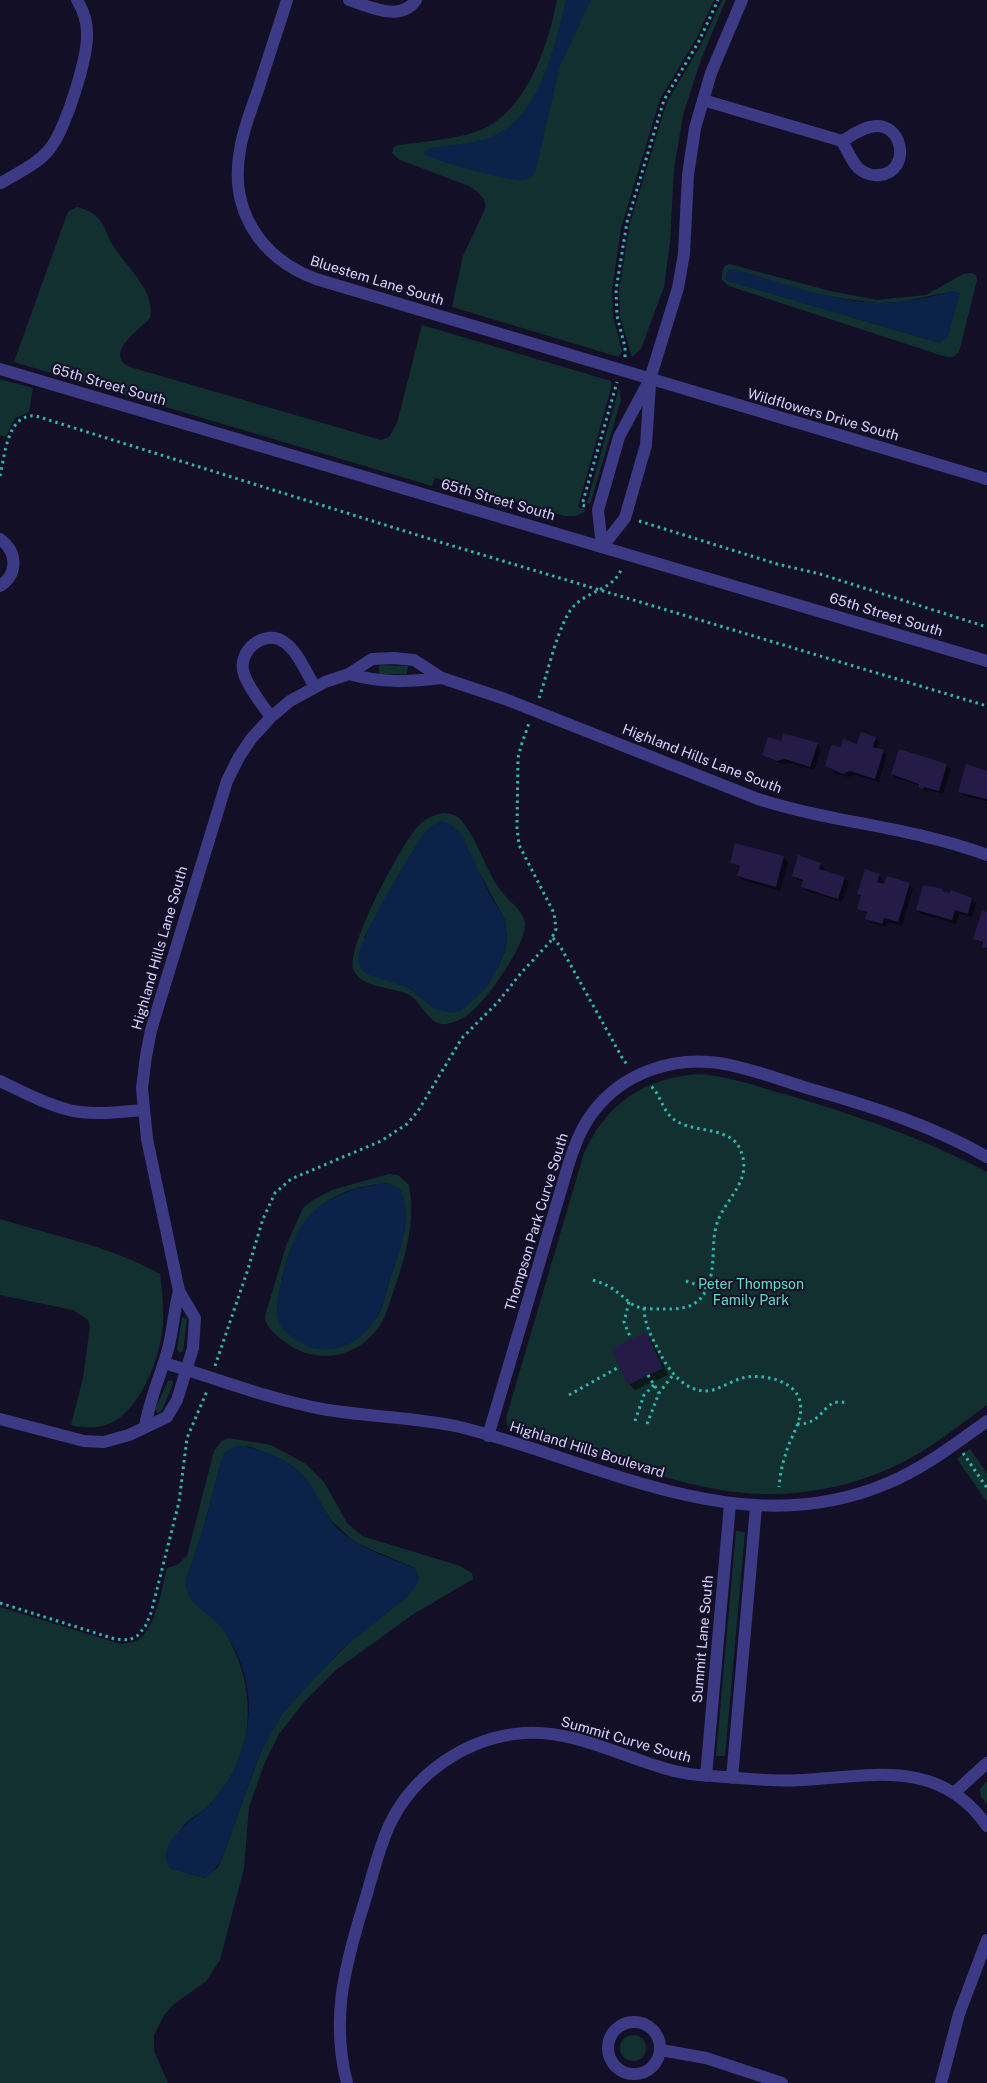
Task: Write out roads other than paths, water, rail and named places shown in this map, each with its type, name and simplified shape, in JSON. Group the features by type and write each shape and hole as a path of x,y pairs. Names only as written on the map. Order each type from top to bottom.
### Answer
{"street":[{"path":"1,183 41,158 54,144 62,129 86,50 85,21 77,0"},
{"name":"Bluestem Lane South","path":"287,0 242,141 238,166 239,191 244,210 252,228 270,252 292,269 316,279 650,380"},
{"path":"349,0 393,12 409,8 416,0"},
{"path":"602,547 598,510 619,437 650,380 676,299 682,271 690,154 711,73 742,0"},
{"path":"703,100 842,141 868,127 883,126 895,134 899,141 899,161 890,172 881,175 870,175 862,171 853,162 842,141"},
{"name":"65th Street South","path":"0,369 987,661"},
{"path":"602,547 625,518 646,445 650,380"},
{"name":"Wildflowers Drive South","path":"650,380 987,479"},
{"path":"0,539 11,550 14,566 12,574 0,586 0,593"},
{"path":"271,717 247,681 243,670 245,656 256,642 271,638 285,642 294,652 315,687"},
{"name":"Highland Hills Lane South","path":"0,1419 91,1442 117,1439 167,1417 177,1400 188,1370 196,1333 195,1318 179,1291 150,1162 143,1110 143,1075 151,1030 233,768 243,751 271,717 290,701 315,687 348,674 372,659 394,658 414,660 442,678 505,699 772,804 924,835 987,854"},
{"name":"Highland Hills Lane South","path":"348,674 372,680 411,682 442,678"},
{"name":"Thompson Park Curve South","path":"488,1436 578,1138 601,1103 615,1090 640,1075 683,1061 709,1062 731,1066 892,1114 987,1157"},
{"path":"0,1081 46,1102 74,1111 96,1113 143,1110"},
{"name":"Highland Hills Lane South","path":"145,1427 148,1406 164,1363 179,1291"},
{"name":"Highland Hills Boulevard","path":"164,1363 310,1406 336,1411 432,1422 488,1436 674,1492 730,1504 756,1507 811,1504 860,1494 890,1483 912,1472 956,1444 987,1421"},
{"name":"Summit Lane South","path":"706,1776 730,1504"},
{"path":"732,1778 756,1507"},
{"name":"Summit Curve South","path":"346,2083 341,2053 339,2020 346,1961 389,1826 406,1798 431,1771 451,1757 476,1744 509,1735 533,1733 568,1736 668,1770 706,1776 783,1781 893,1775 926,1780 954,1792 974,1809 987,1826"},
{"path":"954,1792 987,1763"},
{"path":"941,2083 957,2022 987,1940"},
{"path":"630,2022 642,2023 652,2029 659,2038 661,2050 657,2061 649,2070 638,2074 627,2073 616,2068 610,2058 608,2046 611,2035 619,2026 630,2022"},
{"path":"661,2050 706,2058 782,2083"}],"water":[{"path":"566,0 591,0 560,66 533,175 522,180 503,177 457,166 424,154 423,152 429,148 489,138 506,129 521,115 533,98 542,80 556,39"},
{"path":"729,269 824,295 879,303 898,302 954,291 960,293 948,337 940,343 728,281 725,279"},
{"path":"440,821 449,823 461,833 491,897 505,920 507,938 505,951 487,987 460,1011 451,1013 433,1008 409,988 369,975 359,966 358,960 361,947 368,932 400,871 428,829"},
{"path":"387,1183 400,1189 406,1212 406,1225 400,1250 379,1313 371,1326 363,1334 345,1346 324,1350 300,1342 287,1333 280,1325 277,1314 279,1291 292,1244 297,1233 313,1212 335,1197 361,1188"},
{"path":"236,1446 266,1452 295,1468 309,1482 337,1528 364,1547 415,1568 419,1578 416,1586 405,1599 343,1648 281,1715 260,1754 221,1861 209,1876 204,1878 170,1868 166,1859 167,1850 177,1833 213,1801 233,1772 242,1749 249,1709 246,1679 236,1651 215,1620 193,1602 189,1596 186,1580 204,1526 221,1462 225,1452"}],"park label":[{"name":"Peter Thompson Family Park","path":"751,1294"}]}
